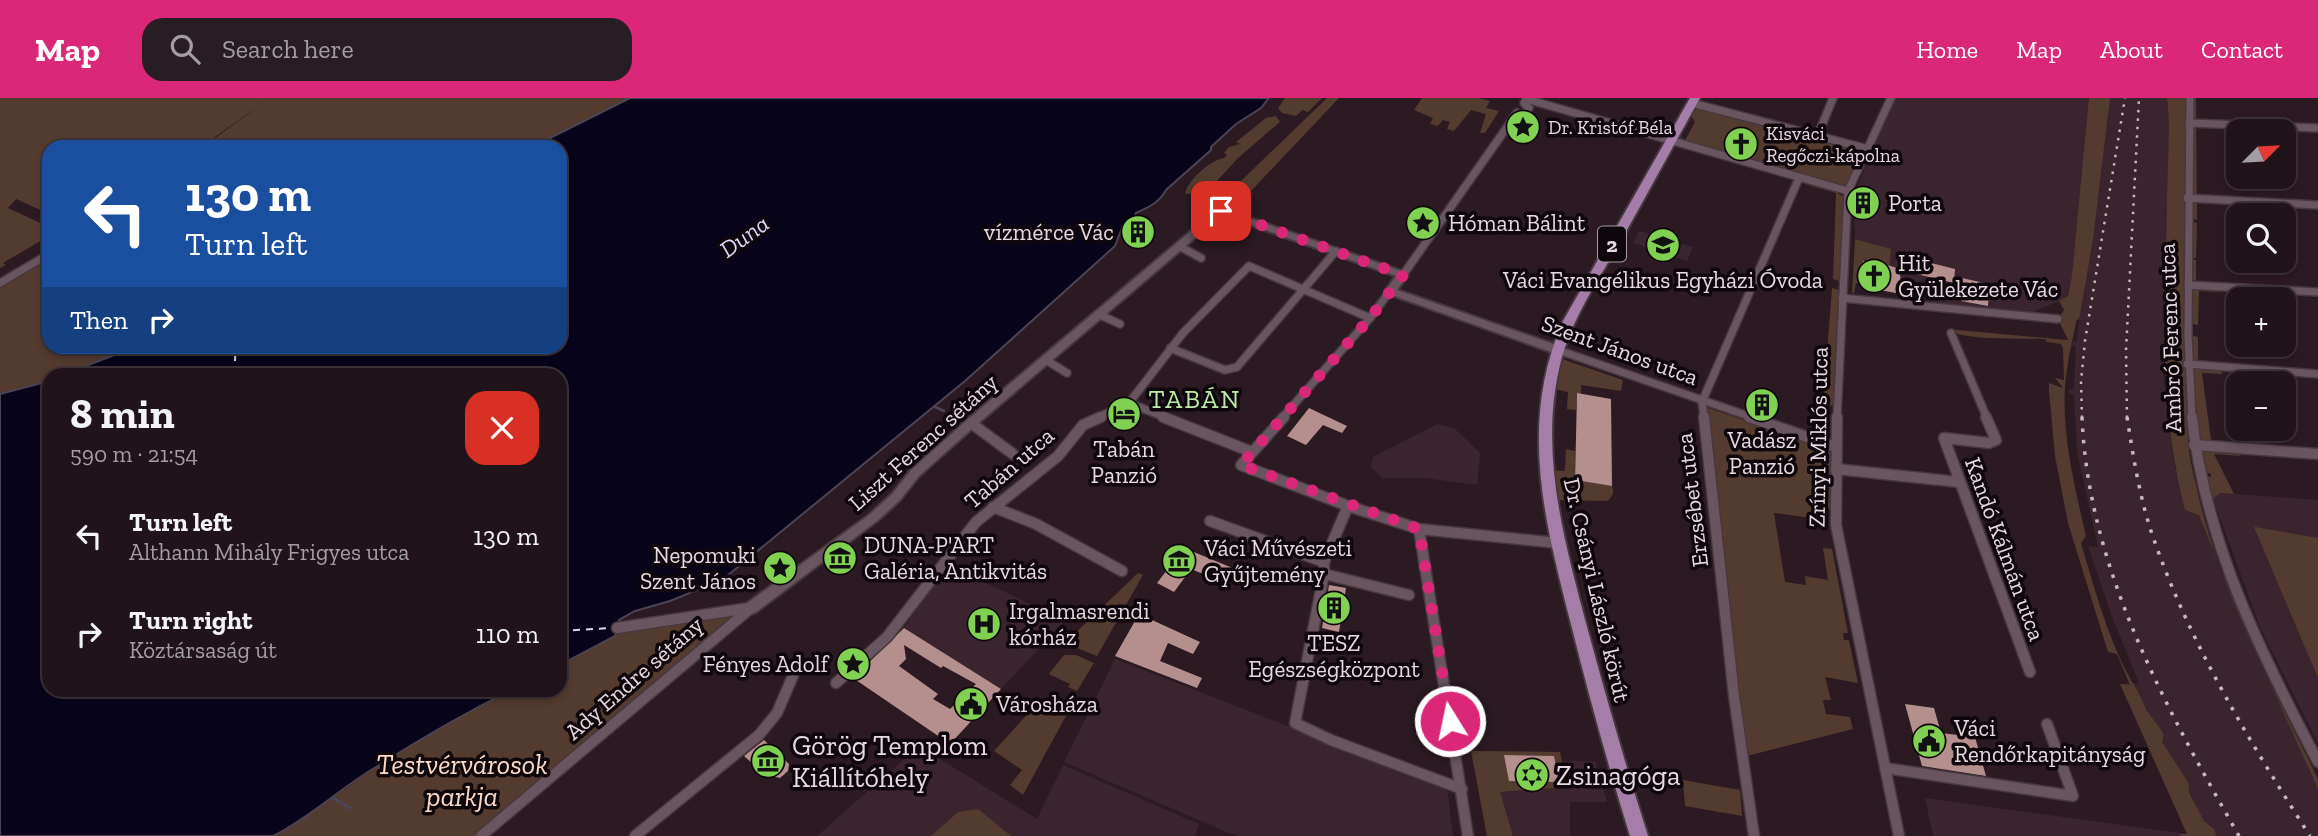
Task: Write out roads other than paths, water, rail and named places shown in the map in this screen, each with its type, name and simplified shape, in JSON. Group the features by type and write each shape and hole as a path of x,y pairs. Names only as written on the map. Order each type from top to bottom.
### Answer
{"main road":[{"name":"2","path":"1558,351 1591,282 1694,101"},
{"name":"Dr. Csányi László körút","path":"1558,351 1550,386 1544,440 1546,481 1558,543 1605,723 1639,836"}],"street":[{"path":"1818,135 1833,98"},
{"name":"Zrínyi Miklós utca","path":"1891,98 1848,191 1836,447 1836,525 1899,836"},
{"name":"Ambró Ferenc utca","path":"2190,98 2187,364 2194,445 2212,526 2230,575 2273,672 2318,762"},
{"path":"1526,100 1370,318 1241,465 1348,506 1419,529 1558,543"},
{"path":"1506,129 1521,121 1526,114 1529,108 1526,100"},
{"path":"1526,100 1848,191"},
{"path":"1694,101 1868,149"},
{"path":"2189,123 2318,128"},
{"name":"Erzsébet utca","path":"1754,836 1734,696 1702,402 1799,178"},
{"path":"2187,198 2318,205"},
{"name":"Liszt Ferenc sétány","path":"617,628 751,608 873,518 896,497 915,473 971,423 1221,211 1336,251"},
{"path":"1179,246 1201,258"},
{"path":"1170,348 1225,370 1241,365 1302,288 1336,251 1403,275"},
{"path":"0,282 42,258"},
{"name":"Tabán utca","path":"836,683 887,636 952,550 993,507 1040,473 1083,425 1129,403 1170,348 1249,266 1302,288"},
{"path":"2188,285 2318,292"},
{"path":"1302,288 1370,318"},
{"name":"Szent János utca","path":"1390,291 1836,447"},
{"path":"1842,298 2058,319"},
{"path":"1098,314 1120,324"},
{"name":"Kandó Kálmán utca","path":"1951,333 1996,440 1989,443 1944,439 2030,672"},
{"path":"1046,360 1067,373"},
{"path":"2187,364 2318,374"},
{"path":"1129,403 1252,452"},
{"path":"971,423 1013,454"},
{"path":"2194,445 2318,454"},
{"path":"1836,468 1959,482"},
{"path":"1348,506 1324,562 1324,574 1294,723 1331,740 1462,789"},
{"path":"993,507 1036,524 1122,571"},
{"path":"1210,521 1324,562"},
{"path":"1419,529 1468,836"},
{"path":"1324,574 1409,595"},
{"name":"Ady Endre sétány","path":"481,836 751,608"},
{"path":"635,836 759,735 777,713 798,664"},
{"path":"1885,768 2073,796 2047,724"},
{"name":"Zrínyi Miklós utca","path":"1898,822 1905,836"}],"water":[{"name":"Duna","path":"630,98 1269,98 1261,108 1236,124 1157,201 1136,213 1134,220 1123,225 1115,246 965,381 722,580 670,601 635,611 619,620 615,636 567,661 567,368 81,368 117,354 567,354 567,140 546,140"},
{"path":"42,383 42,697 498,697 363,775 273,836 0,836 0,394"}],"waterway":[{"path":"1134,220 1146,225"},
{"path":"935,407 944,411"},
{"path":"333,798 350,808"}],"railway":[{"path":"2082,418 2081,381 2085,341 2125,98"},
{"path":"2127,418 2126,350 2139,98"},
{"path":"2082,417 2087,473 2115,582 2159,687 2239,836"},
{"path":"2127,417 2151,531 2183,611 2242,726 2310,836"}],"place":[{"name":"Dr. Kristóf Béla","path":"1523,127"},
{"name":"Kisváci Regőczi-kápolna","path":"1741,144"},
{"name":"Porta","path":"1863,203"},
{"name":"Hóman Bálint","path":"1423,223"},
{"name":"vízmérce Vác","path":"1138,232"},
{"name":"Váci Evangélikus Egyházi Óvoda","path":"1663,245"},
{"name":"Hit Gyülekezete Vác","path":"1874,276"},
{"name":"Vadász Panzió","path":"1762,405"},
{"name":"Tabán Panzió","path":"1124,414"},
{"name":"DUNA-P'ART Galéria, Antikvitás","path":"840,558"},
{"name":"Váci Művészeti Gyűjtemény","path":"1179,561"},
{"name":"Nepomuki Szent János","path":"780,568"},
{"name":"TESZ Egészségközpont","path":"1334,608"},
{"name":"Irgalmasrendi kórház","path":"984,624"},
{"name":"Fényes Adolf","path":"853,664"},
{"name":"Városháza","path":"971,704"},
{"name":"Váci Rendőrkapitányság","path":"1929,741"},
{"name":"Görög Templom Kiállítóhely","path":"768,761"},
{"name":"Zsinagóga","path":"1532,775"}],"district":[{"name":"TABÁN","path":"1195,399"}],"park label":[{"name":"Testvérvárosok parkja","path":"462,780"}]}
